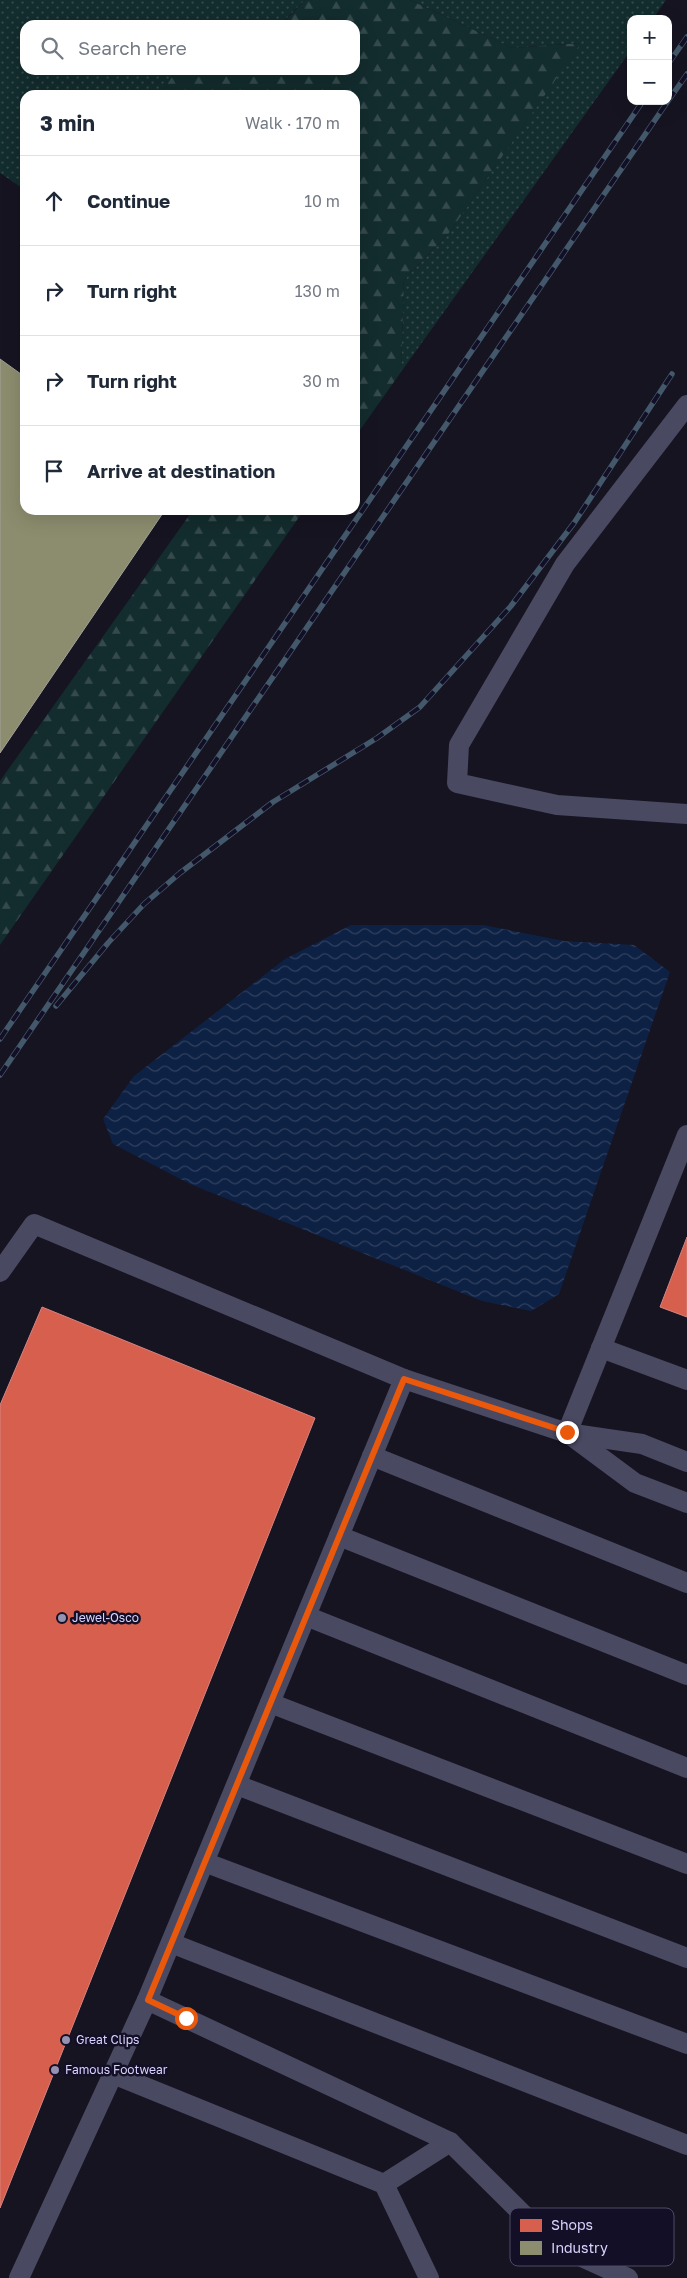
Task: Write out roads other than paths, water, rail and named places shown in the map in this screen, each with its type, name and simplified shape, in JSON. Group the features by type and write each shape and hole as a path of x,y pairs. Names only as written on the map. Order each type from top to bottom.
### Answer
{"lane":[{"path":"687,405 566,564 459,745 457,783 557,805 687,814"},
{"path":"567,1432 687,1135"},
{"path":"0,1272 34,1224 404,1379 567,1432 642,1444 687,1462"},
{"path":"601,1348 687,1380"},
{"path":"18,2278 148,2000 404,1379"},
{"path":"567,1432 635,1483 687,1503"},
{"path":"372,1456 687,1584"},
{"path":"339,1536 687,1675"},
{"path":"306,1616 687,1768"},
{"path":"270,1703 687,1864"},
{"path":"236,1784 687,1958"},
{"path":"204,1862 687,2044"},
{"path":"171,1943 687,2145"},
{"path":"148,2000 450,2142 517,2208"},
{"path":"113,2074 384,2184 430,2278"},
{"path":"384,2184 450,2142"},
{"path":"602,2266 628,2278"}],"water":[{"path":"351,925 483,925 564,941 634,945 670,972 559,1294 531,1311 482,1301 190,1184 113,1144 103,1119 134,1076 285,959"}],"railway":[{"path":"671,60 687,37"},
{"path":"672,95 687,74"},
{"path":"360,514 640,105"},
{"path":"0,1075 665,105"},
{"path":"56,1006 108,943 144,904 180,873 273,802 377,738 420,707 511,606 574,523 672,374"},
{"path":"0,1039 359,515"}],"place":[{"name":"Jewel-Osco","path":"62,1618"},
{"name":"Great Clips","path":"66,2040"},
{"name":"Famous Footwear","path":"55,2070"}]}
